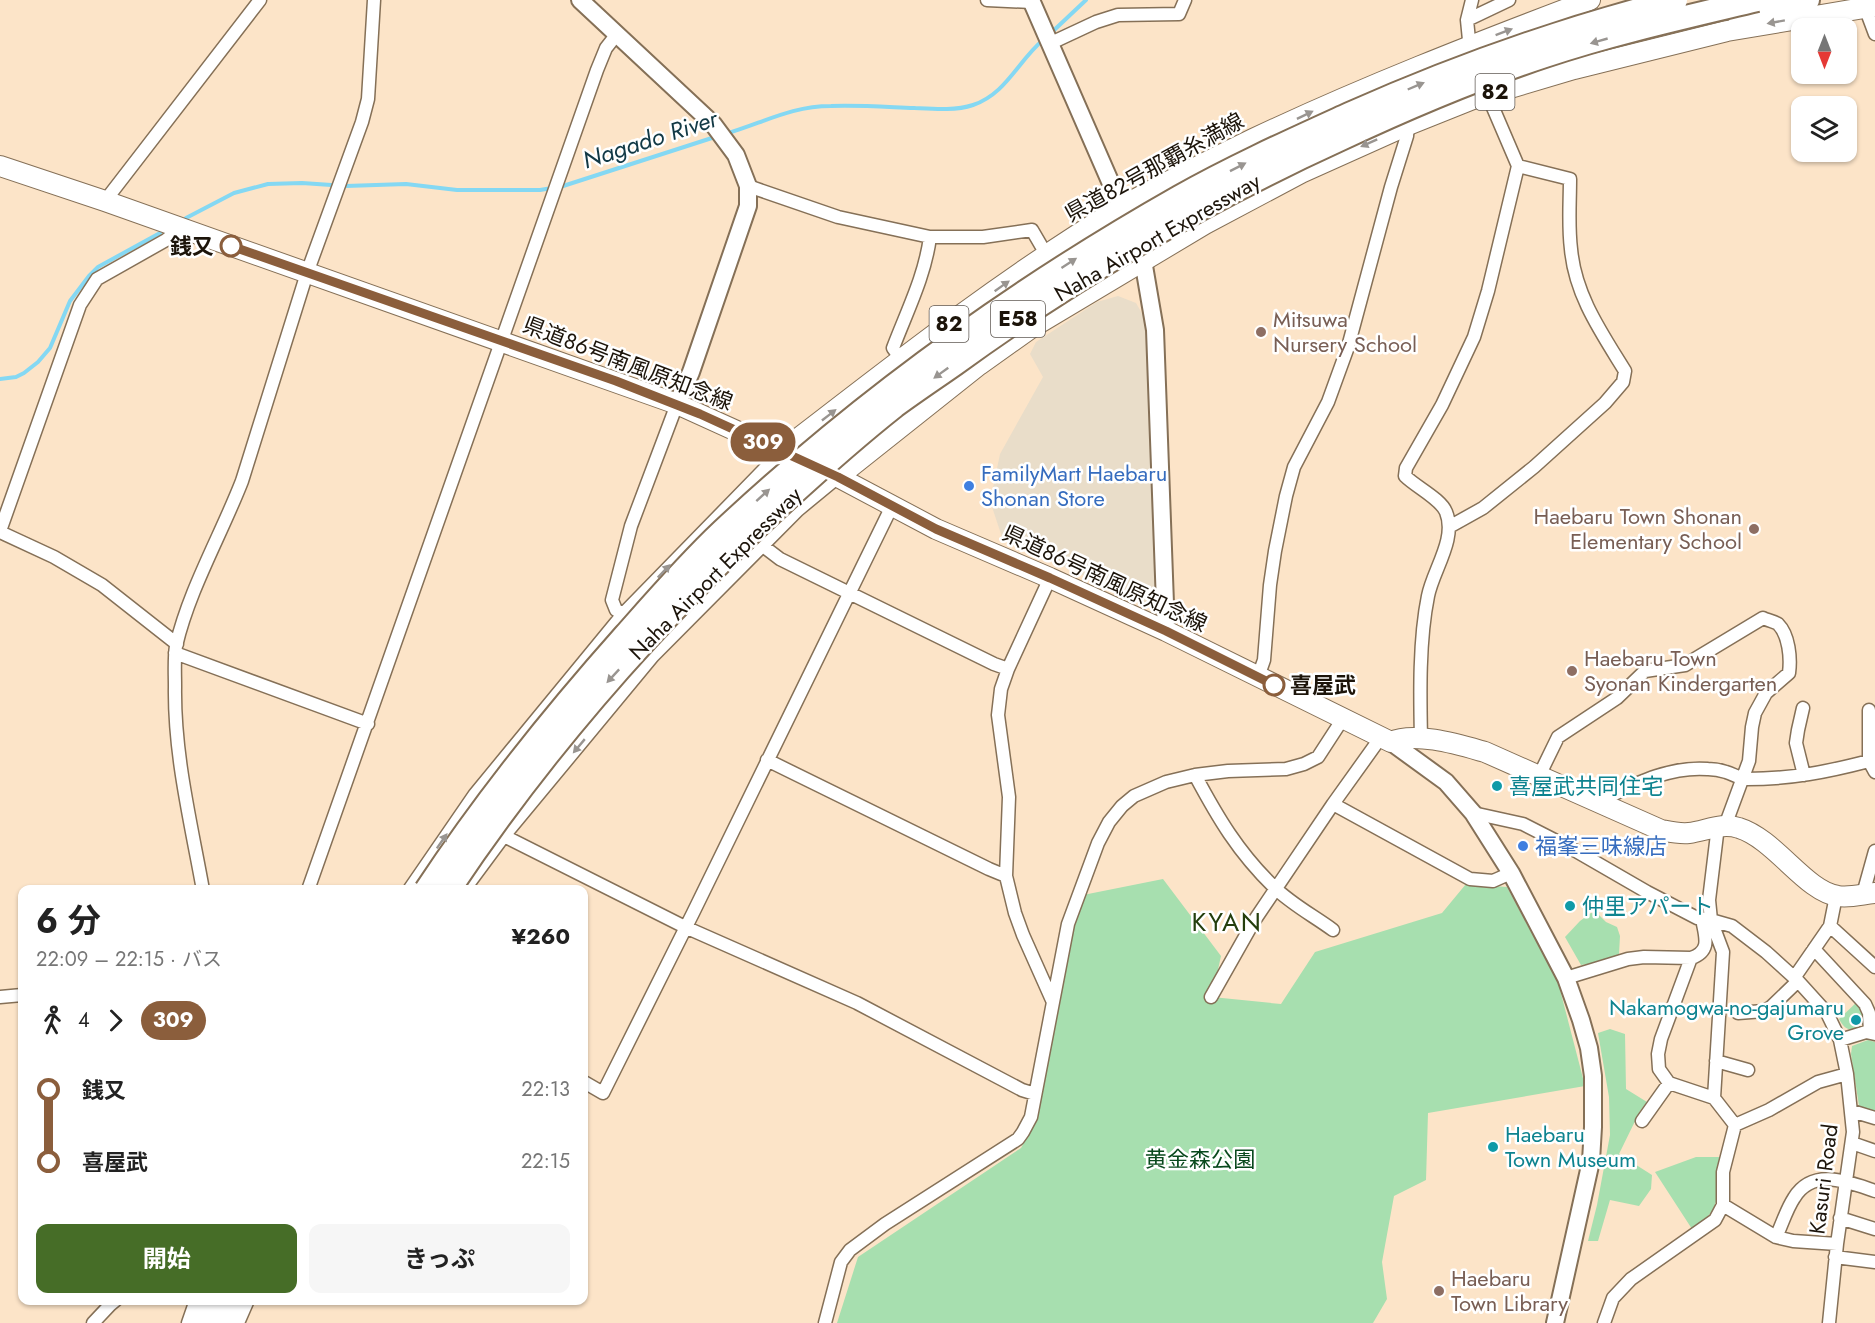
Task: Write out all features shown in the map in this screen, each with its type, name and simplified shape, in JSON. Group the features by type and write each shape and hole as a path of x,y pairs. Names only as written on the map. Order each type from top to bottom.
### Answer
{"highway":[{"path":"1638,19 1663,0"},
{"name":"Naha Airport Expressway","path":"453,885 525,785 593,698 673,611 735,548 810,478 922,387 1003,329 1098,267 1192,212 1288,163 1382,120 1638,19 1676,0"},
{"name":"Naha Airport Expressway","path":"430,885 508,774 578,688 658,598 720,533 880,395 993,314 1088,250 1182,195 1280,145 1452,71 1541,39 1638,19 1757,0"},
{"path":"1638,19 1808,0"},
{"path":"225,1323 232,1305"}],"main road":[{"name":"県道82号那覇糸満線","path":"782,451 901,359 1046,254 1184,173 1317,109 1469,46 1590,0"},
{"name":"82","path":"838,477 979,365 1031,328 1205,224 1301,173 1408,125 1486,95 1574,69 1727,31 1867,4"},
{"name":"県道86号南風原知念線","path":"0,166 105,201 677,404 838,477 936,529 1166,631 1344,717 1386,740"},
{"path":"1386,740 1422,739 1457,744 1485,752 1661,830 1690,833 1721,826 1737,827 1763,839 1805,878 1827,893 1836,896 1869,894"}],"street":[{"path":"105,201 260,0"},
{"path":"202,885 182,777 177,736 176,648 189,605 242,481 307,273 362,122 368,99 374,0"},
{"path":"580,0 713,124 736,155 748,186 748,206 691,372 631,526 612,600 616,610 623,614"},
{"path":"987,0 1031,1 1143,260 1155,330 1166,631"},
{"path":"1051,43 1096,22 1118,15 1179,14 1185,0"},
{"path":"1422,739 1420,678 1428,596 1448,539 1449,527 1443,505 1409,481 1405,476 1406,468 1442,405 1474,337 1488,291 1518,166 1486,95 1469,46 1467,20 1472,0"},
{"path":"1467,20 1509,0"},
{"path":"1867,4 1875,34"},
{"path":"310,885 597,70 606,48 617,34"},
{"path":"1258,677 1264,660 1270,585 1286,496 1294,467 1328,402 1348,347 1407,136 1408,125"},
{"path":"1449,527 1483,508 1534,467 1605,403 1623,382 1625,371 1589,313 1575,274 1570,247 1570,179 1518,166"},
{"path":"748,186 838,218 930,237 983,237 1032,230 1046,254"},
{"path":"181,228 166,240 97,279 80,305 0,532 54,557 102,585 176,648 368,724"},
{"path":"901,359 893,348 921,276 930,237"},
{"path":"412,885 475,794 623,614 782,451"},
{"path":"468,885 504,836 653,656 798,510 838,477"},
{"path":"588,1084 603,1093 892,506"},
{"path":"763,546 780,559 1008,669"},
{"path":"1050,578 1008,669 1001,689 998,714 1009,797 1006,876 1023,935 1052,1000"},
{"path":"1539,776 1558,737 1617,698 1645,671 1684,665 1763,618 1778,624 1788,643 1791,661 1789,673 1766,693 1755,713 1749,761 1721,826 1708,900 1705,948 1702,953 1691,958 1628,959 1566,978"},
{"path":"1803,708 1796,743 1804,775"},
{"path":"1605,804 1608,797 1642,780 1677,770 1706,768 1724,771 1743,779 1804,775 1872,766 1869,710"},
{"path":"825,1323 841,1262 850,1250 885,1224 1018,1139 1031,1118 1068,924 1108,822 1134,796 1166,782 1195,775 1228,771 1286,769 1304,764 1318,757 1344,717"},
{"path":"1211,997 1275,889 1333,804 1386,740 1446,782 1473,813 1511,873 1566,978 1589,1048 1593,1076 1591,1161 1555,1323"},
{"path":"767,760 1006,876"},
{"path":"1195,775 1220,822 1241,852 1275,889 1333,930"},
{"path":"1333,804 1470,879 1493,881 1511,873"},
{"name":"Kasuri Road","path":"1473,813 1523,824 1576,850 1647,892 1697,918 1732,926 1766,952 1827,1013 1840,1040 1847,1074 1853,1132 1835,1257 1829,1323"},
{"path":"504,836 686,927 857,1003 1022,1090 1035,1094"},
{"path":"1869,894 1875,851"},
{"path":"1738,1013 1764,1011 1771,1007 1796,980 1830,926 1836,896"},
{"path":"1706,919 1723,952 1714,1098"},
{"path":"1830,926 1875,967"},
{"path":"1814,949 1865,1004 1869,1013 1873,1032 1840,1040"},
{"path":"1691,958 1661,1039 1658,1054 1659,1069 1669,1083 1714,1098 1735,1125"},
{"path":"0,997 18,995"},
{"path":"1716,1061 1748,1070"},
{"path":"1735,1125 1768,1110 1818,1082 1847,1074"},
{"path":"1642,1121 1669,1083"},
{"path":"1852,1111 1875,1118"},
{"path":"1604,1323 1614,1298 1631,1279 1715,1220 1723,1205 1723,1172 1735,1125"},
{"path":"1852,1143 1875,1151"},
{"path":"1776,1237 1794,1197 1804,1187 1820,1179 1846,1181 1875,1191"},
{"path":"1723,1205 1776,1237 1793,1241 1837,1244"},
{"path":"1840,1218 1875,1228"},
{"path":"1835,1257 1875,1262"},
{"path":"93,1323 110,1305"},
{"path":"238,1323 246,1305"},
{"path":"188,1323 199,1306"}],"shaded area":[{"path":"1118,296 1136,303 1148,324 1159,609 1003,540 991,504 1000,454 1043,377 1030,354 1036,342 1097,302"}],"green space":[{"name":"黄金森公園","path":"1163,879 1221,956 1212,997 1281,1004 1315,952 1442,913 1466,884 1507,887 1558,982 1585,1086 1428,1113 1426,1180 1394,1196 1382,1262 1387,1299 1373,1323 837,1323 858,1257 1021,1148 1036,1121 1065,961 1083,895"},
{"path":"1591,913 1598,914 1606,922 1617,927 1620,936 1619,954 1603,962 1581,965 1565,937"},
{"path":"1858,1001 1864,1008 1864,1022 1854,1030 1849,1029 1843,1026 1839,1019"},
{"path":"1610,1029 1625,1034 1626,1089 1647,1102 1640,1111 1619,1154 1652,1175 1651,1189 1639,1206 1610,1200 1598,1241 1588,1241 1610,1135 1609,1097 1598,1033"},
{"path":"1868,1040 1875,1042 1875,1115 1859,1106 1851,1054 1852,1046"},
{"path":"1696,1157 1719,1157 1719,1181 1712,1211 1692,1229 1655,1172"}],"waterway":[{"name":"Nagado River","path":"1051,33 1086,0"},
{"name":"Nagado River","path":"725,134 790,112 817,107 944,109 973,105 984,100 1003,85 1043,40"},
{"name":"Nagado River","path":"560,187 715,137"},
{"name":"Nagado River","path":"186,218 234,193 268,184 302,183 346,186 406,184 457,190 552,188"},
{"name":"Nagado River","path":"0,379 16,377 38,362 50,348 70,301 98,267 160,233"}],"bus line":[{"name":"309","path":"231,246 677,404 838,477 936,529 1166,631 1274,685"}],"place":[{"name":"銭又","path":"231,246"},
{"name":"Mitsuwa Nursery School","path":"1261,332"},
{"name":"FamilyMart Haebaru Shonan Store","path":"969,486"},
{"name":"Haebaru Town Shonan Elementary School","path":"1754,529"},
{"name":"Haebaru Town Syonan Kindergarten","path":"1572,671"},
{"name":"喜屋武","path":"1274,685"},
{"name":"喜屋武共同住宅","path":"1497,786"},
{"name":"福峯三味線店","path":"1523,846"},
{"name":"仲里アパート","path":"1570,906"},
{"name":"Nakamogwa-no-gajumaru Grove","path":"1856,1020"},
{"name":"Haebaru Town Museum","path":"1493,1147"},
{"name":"Haebaru Town Library","path":"1439,1291"}],"district":[{"name":"KYAN","path":"1227,922"}]}
